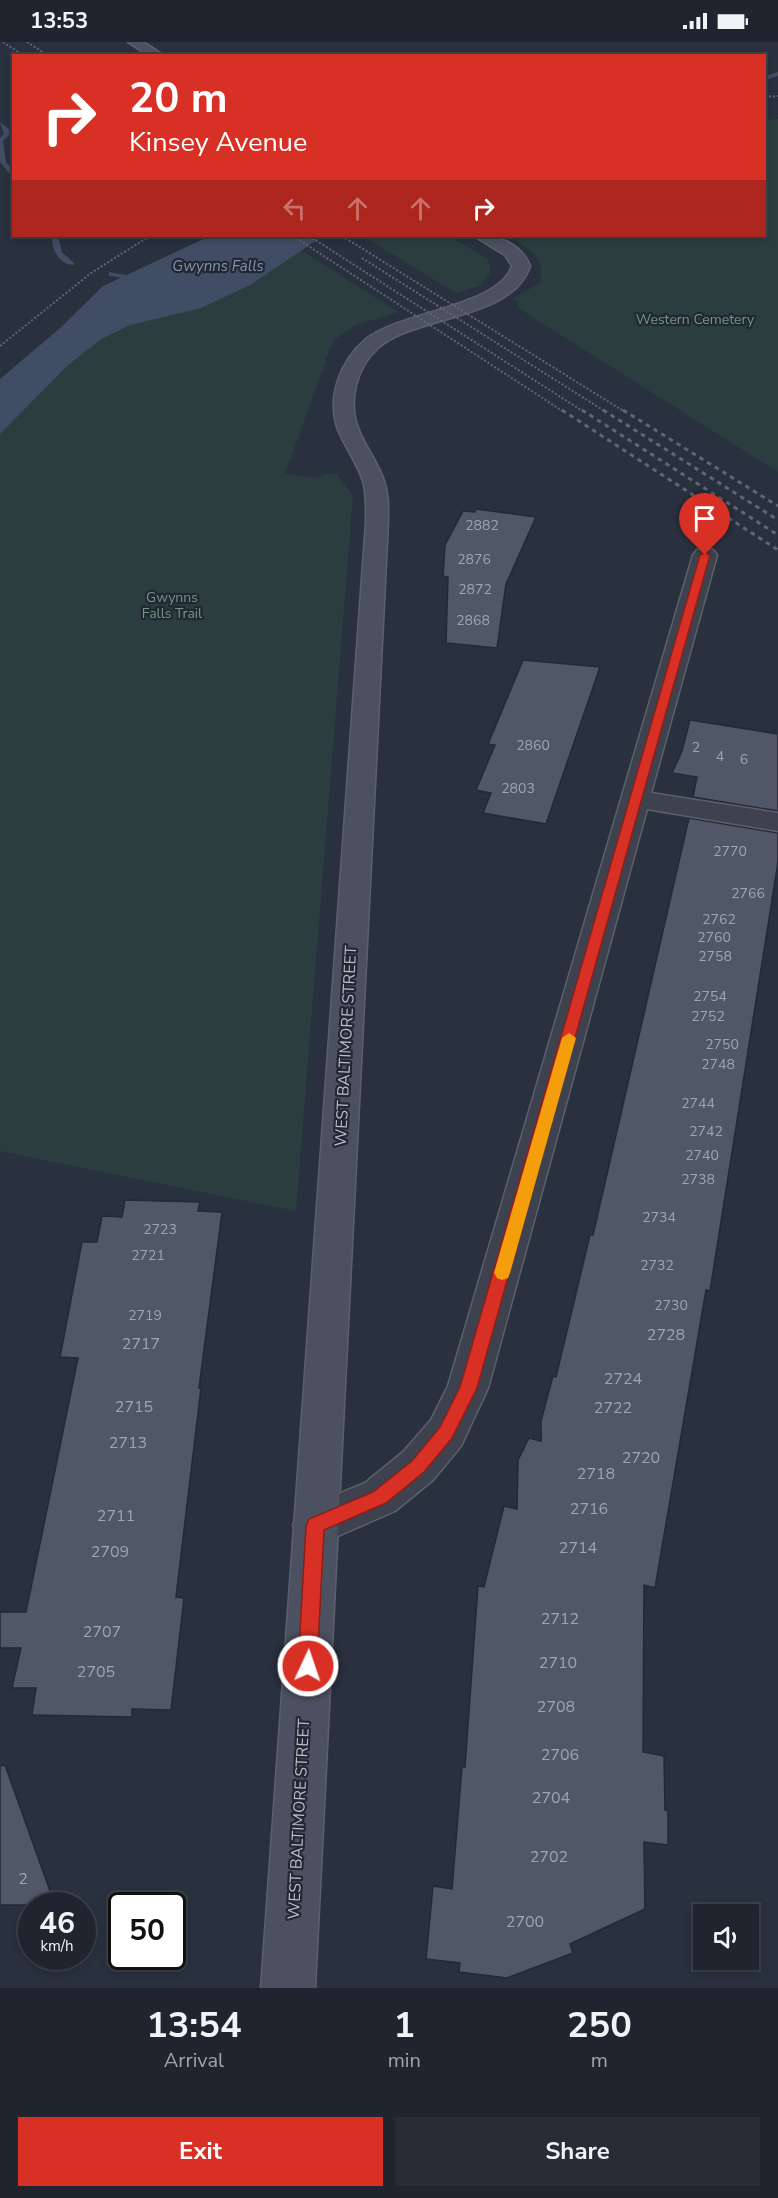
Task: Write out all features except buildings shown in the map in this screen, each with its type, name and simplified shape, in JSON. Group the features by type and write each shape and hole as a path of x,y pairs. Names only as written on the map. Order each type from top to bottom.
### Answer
{"main road":[{"path":"134,42 155,54"},
{"name":"WEST BALTIMORE STREET","path":"288,1988 377,522 377,495 369,472 345,425 343,402 354,366 365,350 381,336 409,324 496,295 512,285 520,275 521,266 515,256 494,242"}],"street":[{"path":"315,1526 380,1497 418,1467 446,1432 468,1388 705,555"},
{"path":"636,799 778,822"}],"green space":[{"name":"Western Cemetery","path":"778,119 778,472 518,308 518,301 512,299 540,283 541,268 537,258 517,241 520,237 766,237 766,120"},
{"name":"Gwynns Falls Trail","path":"277,237 281,237 398,312 353,326 333,341 285,474 317,478 325,474 337,474 353,496 296,1211 0,1151 0,403 43,363"},
{"path":"365,237 451,237 488,259 491,273 479,286 456,293"}],"water":[{"name":"Gwynns Falls","path":"208,237 322,237 250,285 201,308 130,325 101,339 67,366 0,434 0,379 59,329 103,286"}],"waterway":[{"path":"766,78 778,74"},
{"path":"0,124 6,129 7,134 0,141 3,162 12,174"},
{"path":"55,237 55,245 59,253 72,264"},
{"path":"112,274 142,280"}],"railway":[{"path":"3,42 21,54"},
{"path":"27,42 46,54"},
{"path":"766,97 778,96"},
{"path":"0,346 91,273 148,237"},
{"path":"295,237 564,412"},
{"path":"311,237 584,412"},
{"path":"344,237 625,412"},
{"path":"362,258 606,412"},
{"path":"562,410 778,550"},
{"path":"582,410 778,535"},
{"path":"603,410 778,520"},
{"path":"623,410 778,506"}],"slow traffic":[{"path":"502,1273 569,1038"}],"route":[{"path":"308,1666 315,1526 380,1497 418,1467 446,1432 468,1388 705,555"}]}
